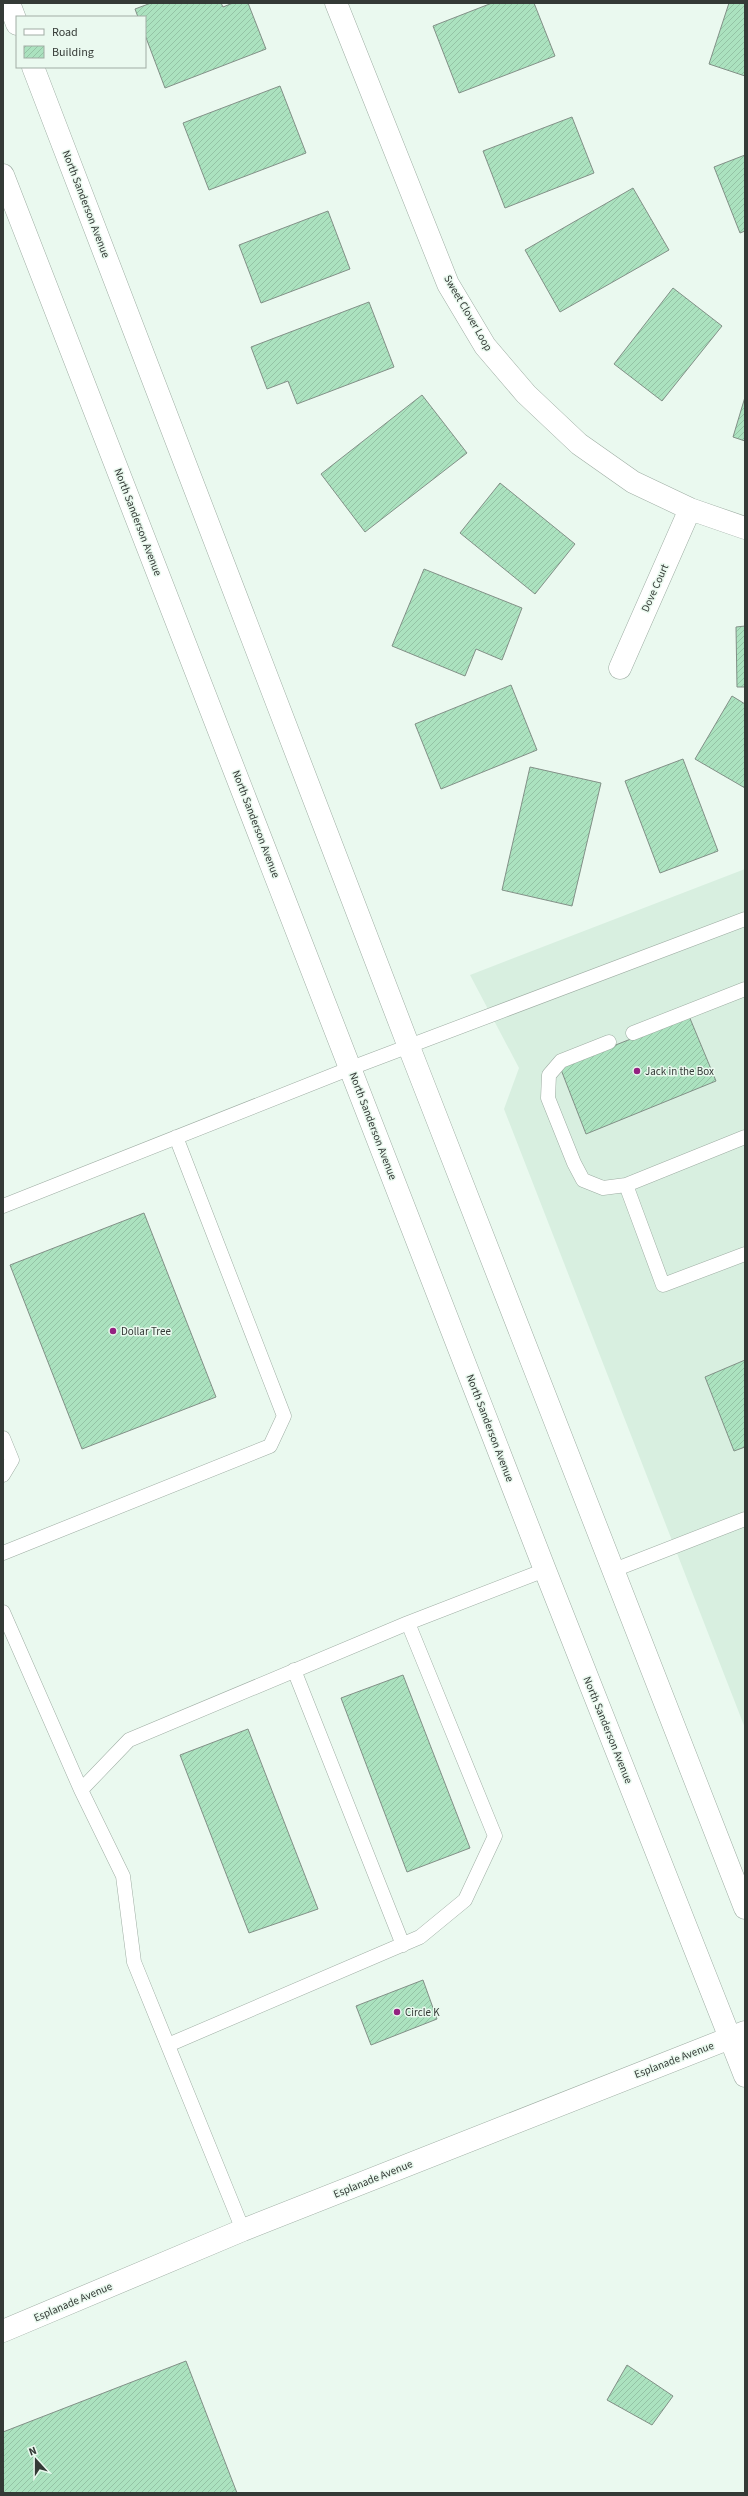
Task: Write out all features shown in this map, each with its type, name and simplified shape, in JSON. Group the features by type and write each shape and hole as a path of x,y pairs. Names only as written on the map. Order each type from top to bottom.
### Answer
{"main road":[{"path":"9,3 16,21"},
{"name":"Sweet Clover Loop","path":"336,3 448,284 485,346 526,394 579,444 633,482 690,509 745,528"},
{"name":"North Sanderson Avenue","path":"33,68 409,1047 745,1908"},
{"name":"North Sanderson Avenue","path":"3,175 545,1570 738,2035 745,2076"},
{"name":"Dove Court","path":"620,668 690,509"},
{"name":"Esplanade Avenue","path":"3,2331 243,2230 738,2035"}],"lane":[{"path":"3,1206 351,1068 745,919"},
{"path":"632,1033 745,989"},
{"path":"609,1042 561,1061 549,1075 548,1098 574,1163 583,1180 603,1188 626,1185 745,1137"},
{"path":"3,1553 270,1446 284,1416 176,1137"},
{"path":"626,1185 663,1285 745,1254"},
{"path":"3,1438 12,1460 3,1475"},
{"path":"614,1570 745,1519"},
{"path":"81,1790 129,1740 408,1623 545,1570"},
{"path":"3,1612 81,1790 124,1876 134,1962 243,2230"},
{"path":"168,2045 420,1937 465,1900 495,1836 408,1623"},
{"path":"294,1670 403,1945"}],"shaded area":[{"path":"745,869 745,1728 504,1109 519,1068 470,975"}],"building":[{"path":"151,3 221,3 223,7 233,3 248,3 266,49 165,88 146,38 146,16 138,16 135,9"},
{"path":"492,3 534,3 555,56 459,93 433,26"},
{"path":"729,3 745,3 745,76 709,64"},
{"path":"280,86 306,153 209,190 183,123"},
{"path":"572,117 594,173 505,208 483,151"},
{"path":"745,155 745,231 740,233 714,167"},
{"path":"633,188 669,250 560,312 525,250"},
{"path":"328,211 350,269 261,303 239,245"},
{"path":"673,288 722,326 662,401 614,364"},
{"path":"369,302 394,367 297,404 288,381 267,389 251,347"},
{"path":"422,395 467,453 365,532 321,474"},
{"path":"745,397 745,441 733,437"},
{"path":"500,483 575,544 535,594 460,533"},
{"path":"424,569 522,608 502,660 476,649 465,676 392,646"},
{"path":"745,626 745,687 737,687 736,627"},
{"path":"511,685 537,750 441,789 415,724"},
{"path":"732,696 745,704 745,788 695,759"},
{"path":"683,759 718,851 660,873 625,781"},
{"path":"530,767 601,783 572,906 502,890"},
{"path":"689,1016 716,1081 586,1134 560,1067"},
{"name":"Dollar Tree","path":"144,1213 216,1397 82,1449 10,1265"},
{"path":"745,1360 745,1447 734,1451 705,1377"},
{"path":"403,1675 470,1848 407,1872 341,1698"},
{"path":"248,1729 318,1909 249,1933 180,1755"},
{"name":"Circle K","path":"423,1980 437,2019 371,2045 356,2006"},
{"path":"186,2361 237,2493 3,2493 3,2432"},
{"path":"627,2365 673,2396 652,2425 607,2400"}],"place":[{"name":"Jack in the Box","path":"637,1071"},
{"name":"Dollar Tree","path":"113,1331"},
{"name":"Circle K","path":"397,2012"}]}
